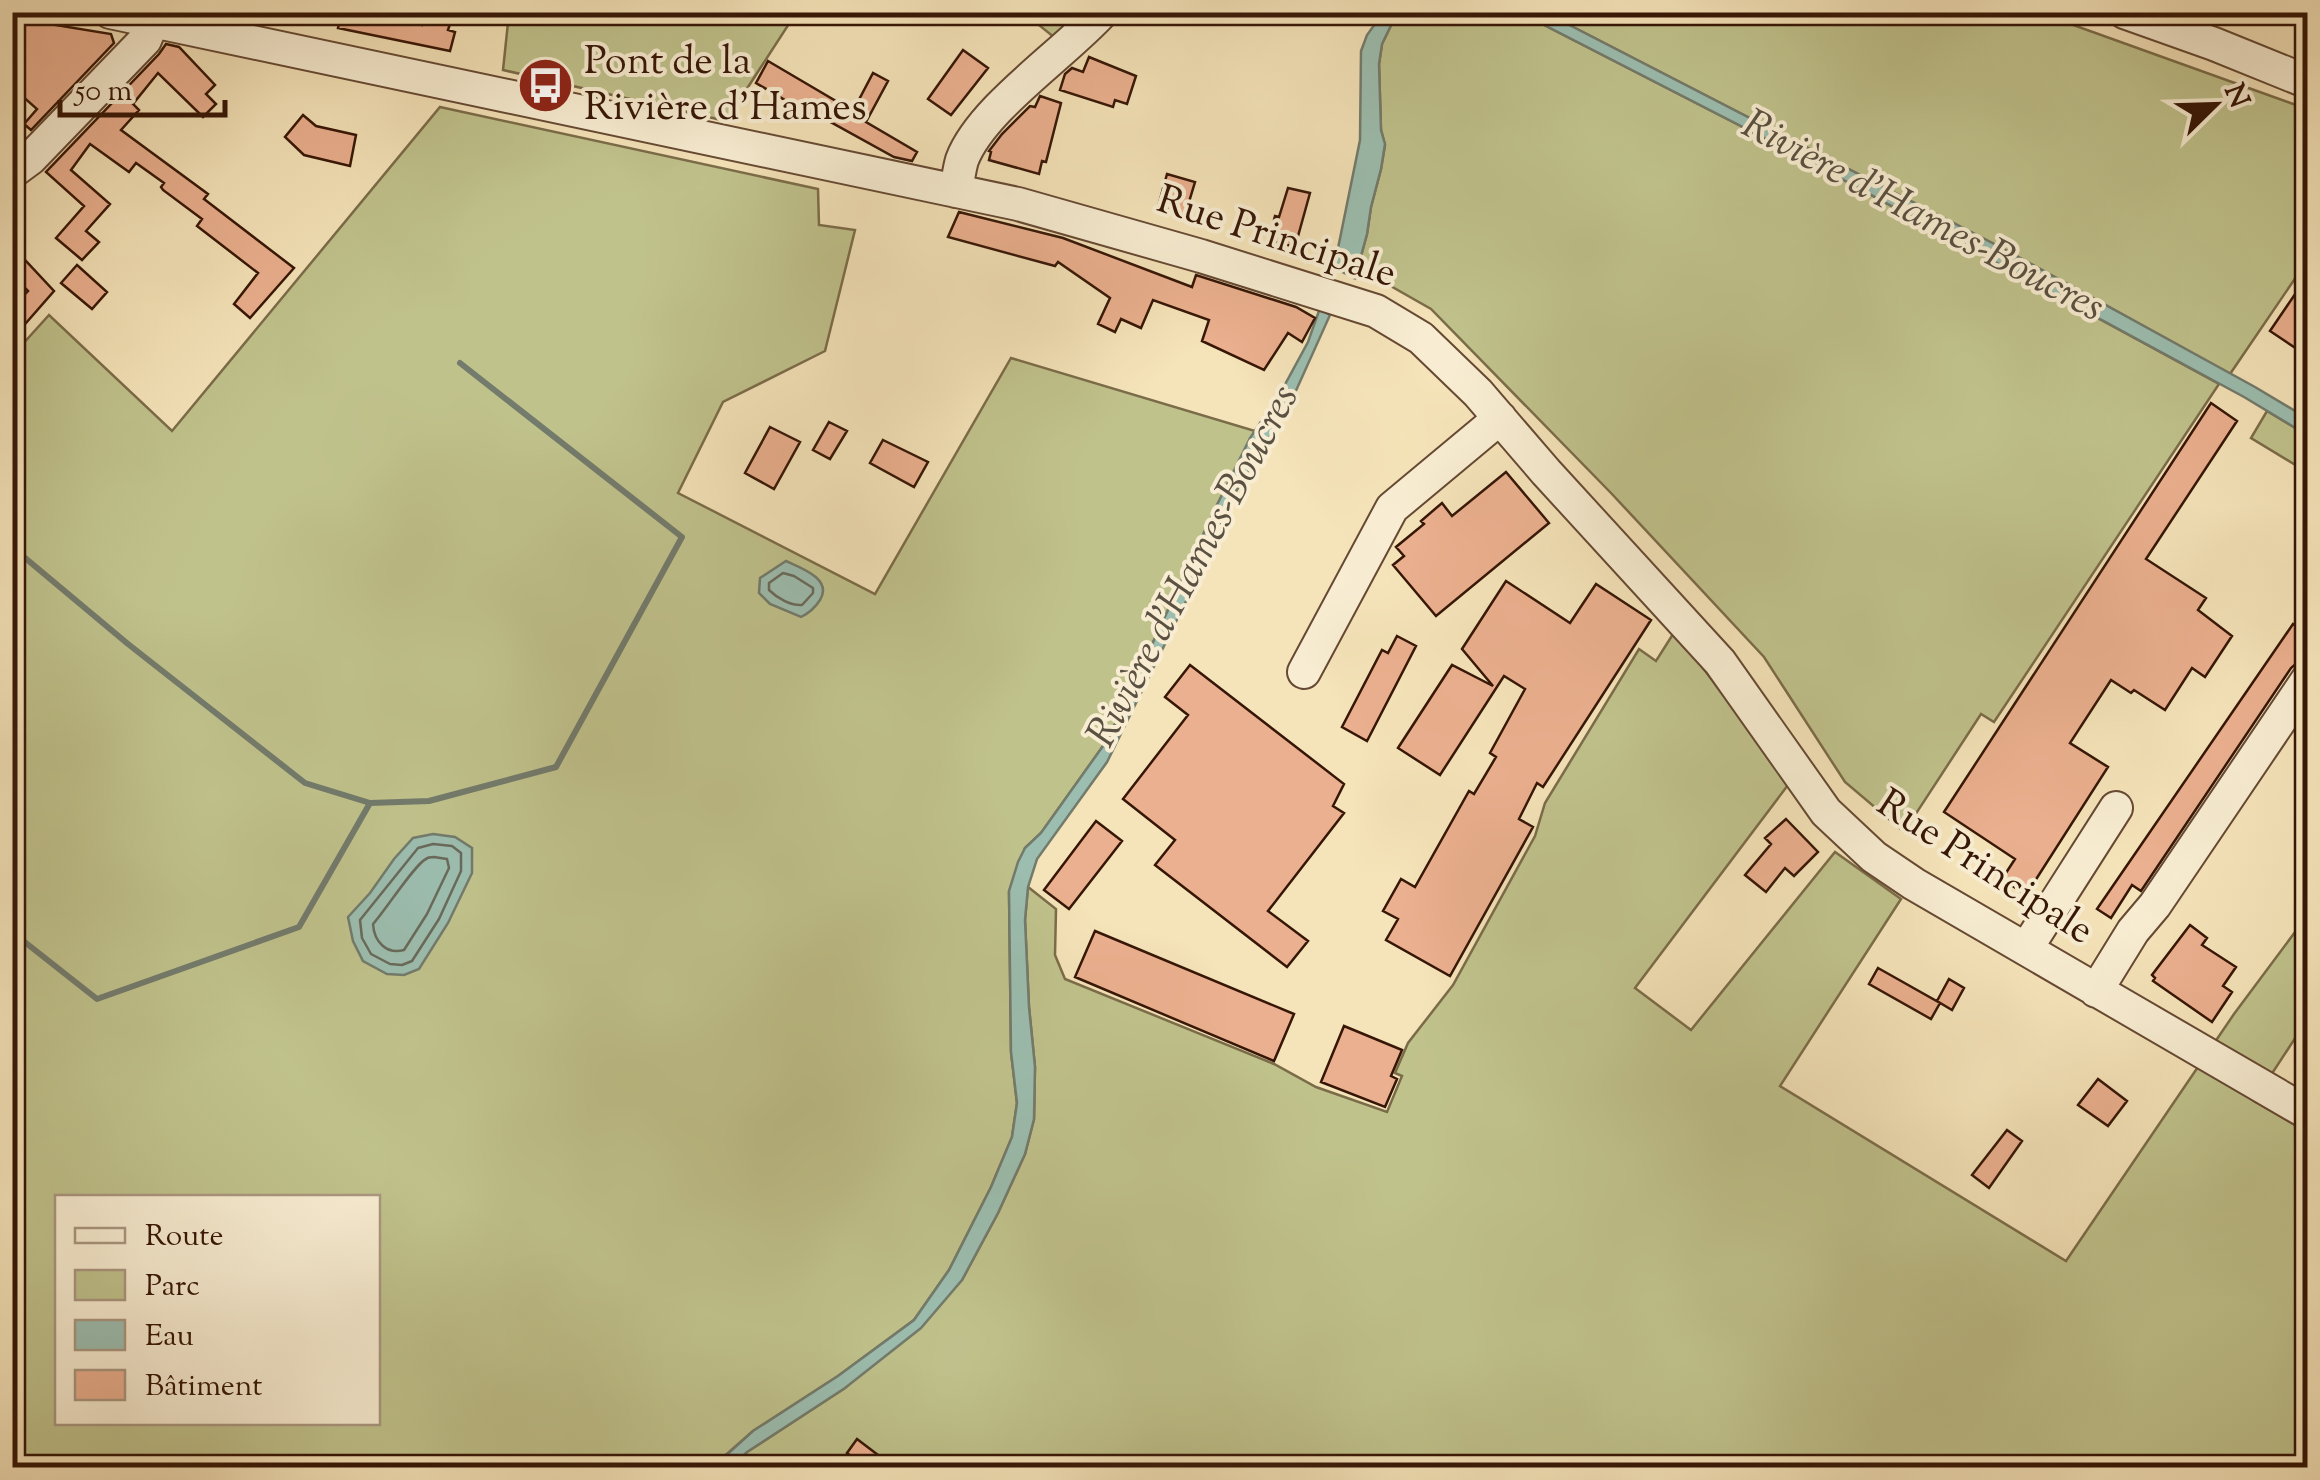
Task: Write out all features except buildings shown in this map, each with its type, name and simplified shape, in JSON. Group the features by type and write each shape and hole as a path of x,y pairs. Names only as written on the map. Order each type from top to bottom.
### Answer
{"street":[{"name":"Rue Principale","path":"110,12 1018,204 1314,290 1362,305 1393,320 1421,338 1462,376 1720,662 1840,828 1891,869 2308,1113"},
{"path":"956,191 962,160 978,133 1008,99 1102,12"},
{"path":"2124,12 2308,82"},
{"path":"12,172 145,40 153,21"},
{"path":"1304,672 1392,508 1500,418"},
{"path":"2096,991 2308,680"},
{"path":"2026,950 2116,808"}],"green space":[{"path":"509,13 796,13 726,121 503,70"},
{"path":"1024,13 1087,13 1055,38"},
{"path":"1397,13 1521,13 1805,159 2219,384 1994,722 1981,714 1904,832 1845,782 1764,657 1431,309 1373,276 1355,278 1385,145 1379,64 1382,44"},
{"path":"1546,13 2040,13 2307,109 2307,261 2230,374 2002,248"},
{"path":"440,107 818,189 819,225 855,230 825,351 723,402 678,493 875,594 1011,358 1255,431 1108,739 1041,833 1025,848 1009,892 1011,1052 1017,1103 1012,1137 949,1270 914,1320 753,1431 712,1467 13,1468 12,356 49,315 172,431"},
{"path":"2267,411 2307,435 2307,472 2251,438"},
{"path":"1675,631 1788,785 1635,988 1691,1030 1835,852 1901,899 1780,1086 2066,1261 2234,1014 2307,916 2307,1020 2254,1101 2307,1132 2307,1467 731,1468 747,1452 845,1388 962,1280 998,1213 1025,1154 1034,1119 1035,1067 1025,920 1028,887 1056,909 1055,955 1065,979 1274,1064 1316,1087 1387,1112 1402,1076 1395,1073 1408,1043 1453,985 1535,836 1545,803 1639,649 1656,661"}],"water":[{"path":"1383,13 1397,13 1382,44 1379,64 1385,144 1355,278 1334,268 1360,140 1361,51"},
{"name":"Rivière d'Hames-Boucres","path":"1521,13 1546,13 2002,248 2307,418 2307,435 1805,159"},
{"name":"Rivière d'Hames-Boucres","path":"1320,308 1330,315 1290,404 1235,493 1107,762 1037,859 1028,887 1025,920 1035,1067 1034,1119 1025,1154 998,1213 962,1280 921,1328 845,1388 747,1452 731,1467 712,1468 753,1431 914,1320 949,1270 1012,1137 1017,1103 1011,1052 1009,891 1018,862 1108,739 1216,507 1250,438 1308,342"},
{"path":"786,561 814,575 822,586 818,603 801,617 770,604 759,593 760,578"},
{"path":"433,834 455,837 472,848 472,873 448,923 419,969 404,975 387,974 363,961 353,941 348,917 413,838"}],"waterway":[{"path":"12,932 97,999 299,927 370,803 429,801 556,767 682,537 460,363"},
{"path":"12,547 305,783 370,803"}],"place":[{"name":"Pont de la Rivière d'Hames","path":"545,86"}]}
